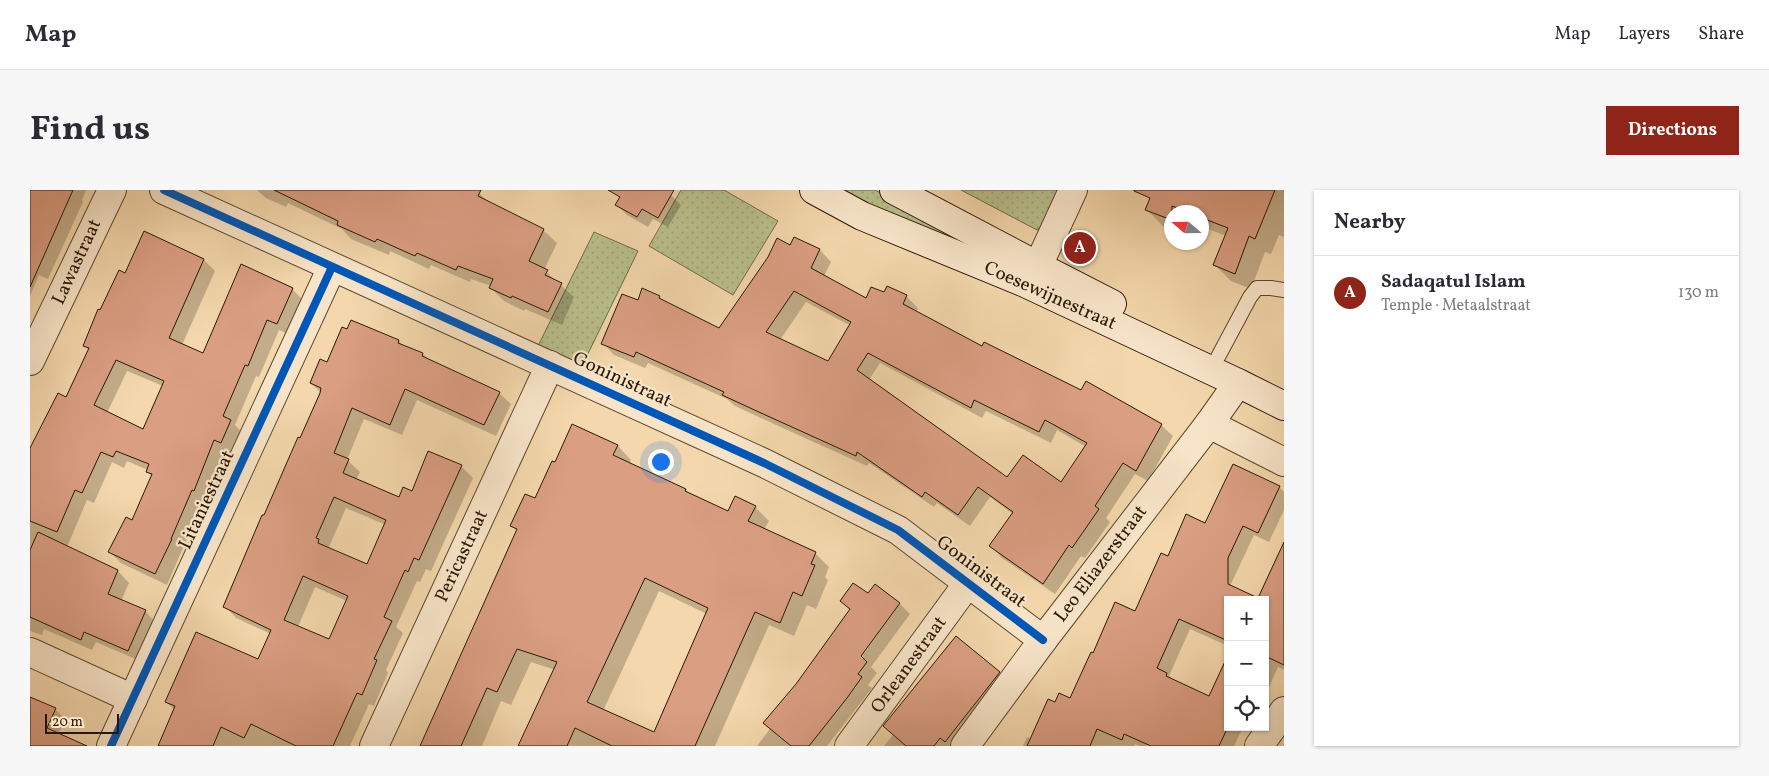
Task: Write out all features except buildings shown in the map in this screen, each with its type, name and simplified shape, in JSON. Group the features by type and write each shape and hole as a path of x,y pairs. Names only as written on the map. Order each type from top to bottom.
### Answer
{"street":[{"name":"Lawastraat","path":"30,361 112,190"},
{"name":"Goninistraat","path":"164,190 764,463 898,530 1043,640"},
{"name":"Coesewijnestraat","path":"814,190 862,216 1025,283 1284,406"},
{"name":"Coesewijnestraat","path":"894,190 1038,266 1284,390"},
{"path":"1038,266 1073,190"},
{"name":"Litaniestraat","path":"111,746 332,267"},
{"name":"Pericastraat","path":"374,746 550,365"},
{"name":"Leo Eliazerstraat","path":"965,746 1238,383"},
{"path":"1209,424 1284,462"},
{"name":"Orleanestraat","path":"849,746 968,583"},
{"path":"30,652 133,699"},
{"path":"1259,746 1284,712"}],"lane":[{"path":"1218,357 1250,297 1258,288 1284,290"}],"green space":[{"path":"681,190 724,190 778,221 733,295 649,246"},
{"path":"835,190 875,190 947,229 948,235 945,238"},
{"path":"961,190 1067,190 1047,223 1037,230"},
{"path":"594,232 638,251 581,368 537,348"}],"cycle path":[{"path":"164,190 764,463 898,530 1043,640"},
{"path":"111,746 332,267"}],"place":[{"name":"Sadaqatul Islam","path":"1080,248"}]}
